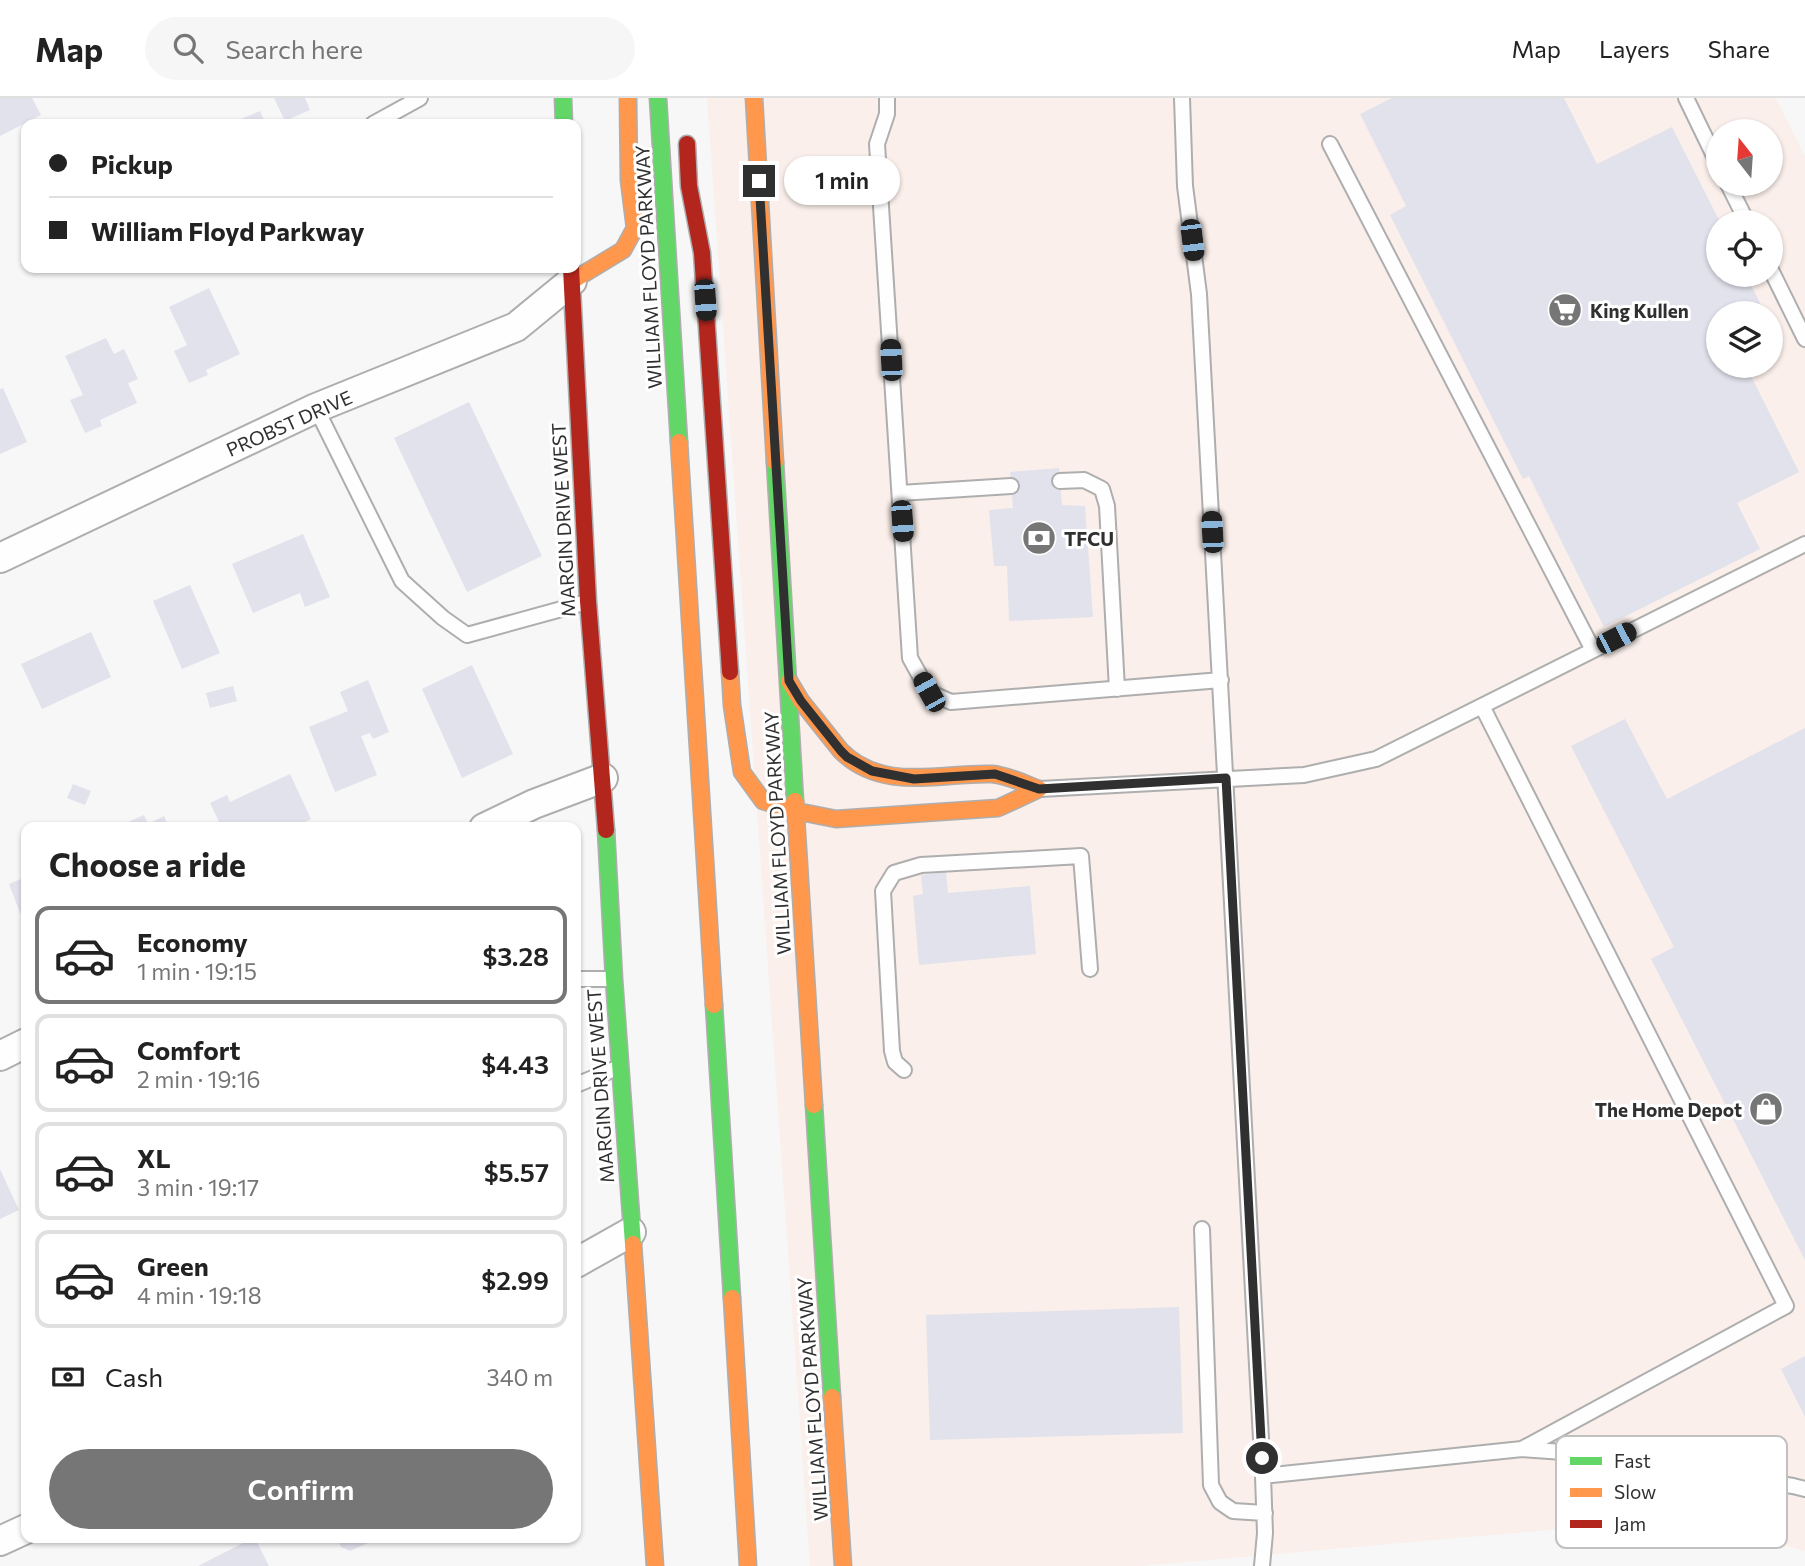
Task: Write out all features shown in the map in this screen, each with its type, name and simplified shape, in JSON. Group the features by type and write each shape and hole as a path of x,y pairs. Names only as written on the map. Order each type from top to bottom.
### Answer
{"main road":[{"path":"563,98 564,119"},
{"path":"581,270 624,250 635,228 629,180 628,98"},
{"name":"WILLIAM FLOYD PARKWAY","path":"658,98 748,1566"},
{"name":"WILLIAM FLOYD PARKWAY","path":"754,98 843,1566"},
{"path":"685,123 690,186 702,253 732,705 742,772 763,801 836,819 998,808 1039,789"},
{"name":"MARGIN DRIVE WEST","path":"571,275 588,601 603,778 614,979 655,1566"},
{"path":"789,681 801,701 841,751 872,771 914,779 995,774 1039,789"}],"street":[{"name":"PROBST DRIVE","path":"0,558 316,408 516,327 571,275"},
{"path":"496,822 534,804 603,778"},
{"path":"0,1056 21,1046"},
{"path":"581,1260 631,1232"},
{"path":"0,1541 21,1530"}],"lane":[{"path":"382,119 420,98"},
{"path":"887,98 887,114 877,144 910,658 929,692 951,702 1220,680"},
{"path":"1182,98 1185,186 1199,294 1226,778 1265,1513 1262,1566"},
{"path":"1686,98 1706,139"},
{"path":"1330,144 1593,650"},
{"path":"1779,287 1805,339"},
{"path":"316,408 402,581 443,618 467,635 588,601"},
{"path":"1060,481 1084,480 1102,489 1107,506 1117,689"},
{"path":"900,493 1011,486"},
{"path":"1039,789 1304,775 1376,759 1805,544"},
{"path":"1482,706 1786,1306 1522,1449"},
{"path":"904,1070 895,1062 892,1051 883,891 894,873 921,865 1081,856 1090,969"},
{"path":"581,979 614,979"},
{"path":"581,1083 620,1067"},
{"path":"1202,1229 1211,1485 1220,1502 1233,1511 1265,1513"},
{"path":"1263,1476 1522,1449 1556,1451"},
{"path":"1787,1485 1805,1489"}],"shaded area":[{"path":"707,98 1776,98 1805,156 1805,1551 1787,1546 1787,1436 1556,1436 1556,1529 1141,1566 810,1566"}],"building":[{"path":"0,98 32,98 41,115 33,119 21,119 21,125 0,136"},
{"path":"274,98 305,98 310,110 284,119"},
{"path":"1392,98 1564,98 1597,164 1672,127 1714,210 1706,210 1706,287 1752,287 1759,301 1706,301 1706,378 1752,378 1799,472 1737,503 1760,549 1604,627 1529,476 1523,479 1390,215 1406,206 1360,114"},
{"path":"260,111 264,119 241,119"},
{"path":"209,288 240,354 206,370 208,375 189,383 174,351 187,345 169,307"},
{"path":"106,338 114,354 124,349 138,379 128,383 137,403 100,420 102,426 85,433 70,400 83,395 65,356"},
{"path":"3,388 27,442 0,454 0,389"},
{"path":"469,402 542,556 467,592 394,438"},
{"name":"TFCU","path":"1059,468 1062,505 1085,506 1093,617 1009,621 1007,566 994,566 989,510 1013,508 1010,472"},
{"path":"303,534 330,597 305,607 300,593 253,613 232,564"},
{"path":"190,585 220,653 182,669 153,601"},
{"path":"91,632 111,677 42,709 21,664"},
{"path":"472,665 513,754 462,778 422,689"},
{"path":"368,680 389,732 373,739 370,733 361,736 377,775 335,792 309,727 348,711 340,692"},
{"path":"233,686 237,701 210,708 206,693"},
{"name":"The Home Depot","path":"1625,719 1667,799 1805,728 1805,1260 1651,959 1674,947 1571,746"},
{"path":"290,774 311,819 305,822 219,822 210,803 227,795 230,802"},
{"path":"73,784 91,791 85,805 67,798"},
{"path":"144,815 147,822 128,822"},
{"path":"164,816 166,822 152,822"},
{"path":"946,872 948,893 1030,886 1036,954 919,965 913,896 923,894 921,875"},
{"path":"21,879 21,915 9,884"},
{"path":"0,1169 19,1210 0,1219"},
{"path":"1179,1307 1183,1433 930,1440 926,1315"},
{"path":"1805,1356 1805,1417 1781,1369"},
{"path":"243,1543 258,1543 269,1566 198,1566"},
{"path":"339,1543 368,1543 350,1551 341,1547"}],"traffic: fast":[{"path":"563,98 564,119"},
{"path":"658,98 679,442"},
{"path":"775,462 795,801"},
{"path":"606,830 633,1244"},
{"path":"714,1005 732,1298"},
{"path":"814,1105 832,1397"}],"traffic: slow":[{"path":"572,281 623,250 635,228 629,180 628,98"},
{"path":"754,98 775,462"},
{"path":"679,442 714,1005"},
{"path":"730,672 742,772 763,801 836,819 998,808 1039,789"},
{"path":"789,681 801,701 841,751 857,764 875,772 914,778 992,774 1039,789"},
{"path":"795,801 814,1105"},
{"path":"633,1244 655,1566"},
{"path":"732,1298 748,1566"},
{"path":"832,1397 843,1566"}],"traffic: jam":[{"path":"687,144 689,186 702,253 730,672"},
{"path":"571,273 588,601 606,830"}],"place":[{"name":"King Kullen","path":"1565,310"},
{"name":"TFCU","path":"1039,538"},
{"name":"The Home Depot","path":"1766,1109"}],"route":[{"path":"759,181 789,681 823,730 847,757 872,771 914,779 995,774 1039,789 1226,778 1262,1458"}]}
